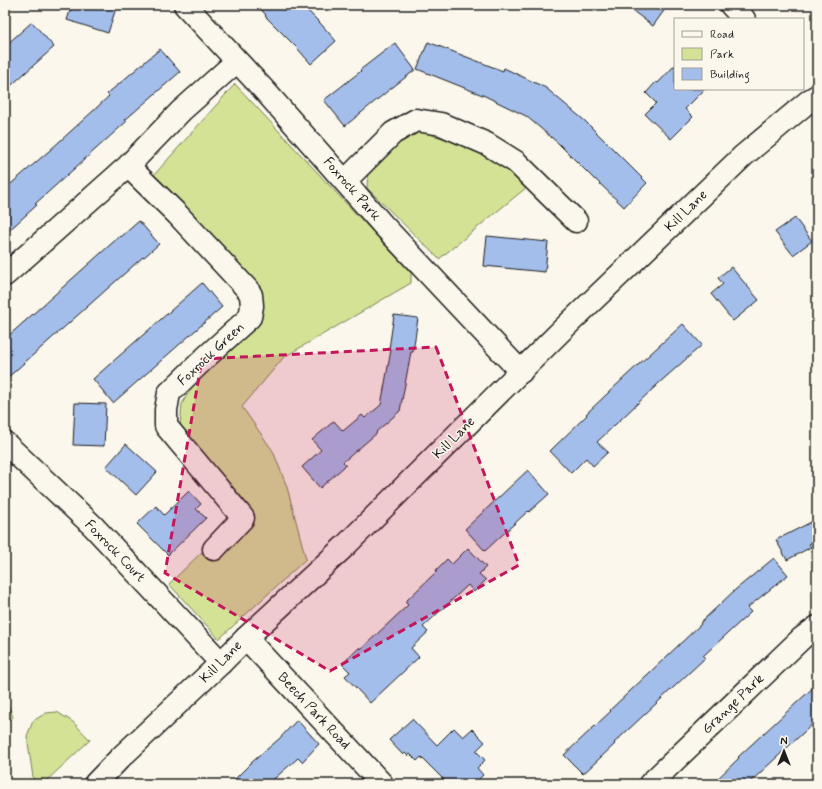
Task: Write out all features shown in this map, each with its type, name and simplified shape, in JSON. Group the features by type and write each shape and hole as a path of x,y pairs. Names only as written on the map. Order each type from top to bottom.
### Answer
{"street":[{"name":"Foxrock Park","path":"185,5 237,60 383,225 521,372"},
{"path":"730,5 743,18"},
{"path":"5,275 128,166 182,111 237,60"},
{"name":"Kill Lane","path":"96,784 120,758 345,546 560,332 743,156 810,95"},
{"path":"345,182 393,134 416,120 441,124 487,144 516,162 576,221"},
{"name":"Foxrock Green","path":"128,166 178,215 251,295 252,306 250,317 169,393 166,410 166,426 243,518 214,549"},
{"name":"Foxrock Court","path":"5,443 93,526 221,663"},
{"name":"Grange Park","path":"650,784 802,638 817,627"},
{"name":"Beech Park Road","path":"246,638 382,784"}],"highlighted area":[{"path":"436,347 519,565 330,671 165,573 202,359"}],"green space":[{"path":"235,84 411,273 411,283 284,357 242,407 273,451 287,487 306,559 219,639 169,584 249,506 180,426 182,404 192,386 257,327 262,308 261,289 154,175"},
{"path":"414,127 429,134 466,145 488,149 527,187 439,259 367,188 368,170"},
{"path":"5,697 13,717 5,723"},
{"path":"57,712 73,722 90,740 43,784 34,784 27,736 33,721 46,713"}],"building":[{"path":"72,5 117,5 108,33 67,20"},
{"path":"257,5 302,5 336,41 311,64 265,16 266,15"},
{"path":"625,5 668,5 653,26"},
{"path":"32,22 54,47 5,91 5,46"},
{"path":"428,42 503,71 504,68 546,88 585,121 647,183 624,207 558,143 526,116 485,96 417,69"},
{"path":"395,43 415,70 345,126 324,100"},
{"path":"160,49 180,72 125,120 127,121 35,204 37,205 5,234 5,189 92,112 109,96 107,94"},
{"path":"674,66 674,90 704,90 685,109 693,117 671,139 645,114 656,103 646,93 656,82 658,83"},
{"path":"795,218 812,241 793,255 775,232"},
{"path":"139,221 159,244 5,380 5,339 120,236 121,237"},
{"path":"487,236 548,242 545,272 484,266"},
{"path":"731,267 759,300 733,321 711,294 723,284 718,278"},
{"path":"202,283 222,307 113,403 93,379"},
{"path":"394,315 418,318 413,352 411,352 400,411 343,462 346,465 320,488 302,467 321,450 312,440 334,421 343,431 362,415 365,418 381,405 391,350 389,349"},
{"path":"683,324 702,345 659,383 597,442 608,452 593,466 586,458 571,473 550,451 587,415 586,414"},
{"path":"75,403 106,404 104,446 73,445"},
{"path":"126,444 157,472 136,495 106,467"},
{"path":"528,470 549,494 529,512 528,511 485,551 465,529"},
{"path":"189,491 201,504 196,509 206,518 168,555 137,524 156,506 164,515"},
{"path":"817,519 817,540 809,544 811,547 787,560 776,540"},
{"path":"468,548 486,567 479,574 486,580 474,592 468,585 423,627 428,632 411,648 419,657 370,703 345,676 350,672 342,664 360,647 361,649 408,605 405,602 437,571 436,570 447,559 452,564"},
{"path":"774,558 788,575 747,608 751,612 703,656 705,658 583,774 564,755 735,590"},
{"path":"817,684 817,720 748,784 712,784 739,758 738,757"},
{"path":"412,719 437,745 454,728 463,737 472,729 485,742 476,751 485,760 477,768 483,775 474,784 448,784 421,757 417,761 410,754 408,756 405,753 403,755 389,740"},
{"path":"297,720 319,744 302,762 298,758 268,784 230,784 251,763 279,739"}]}
